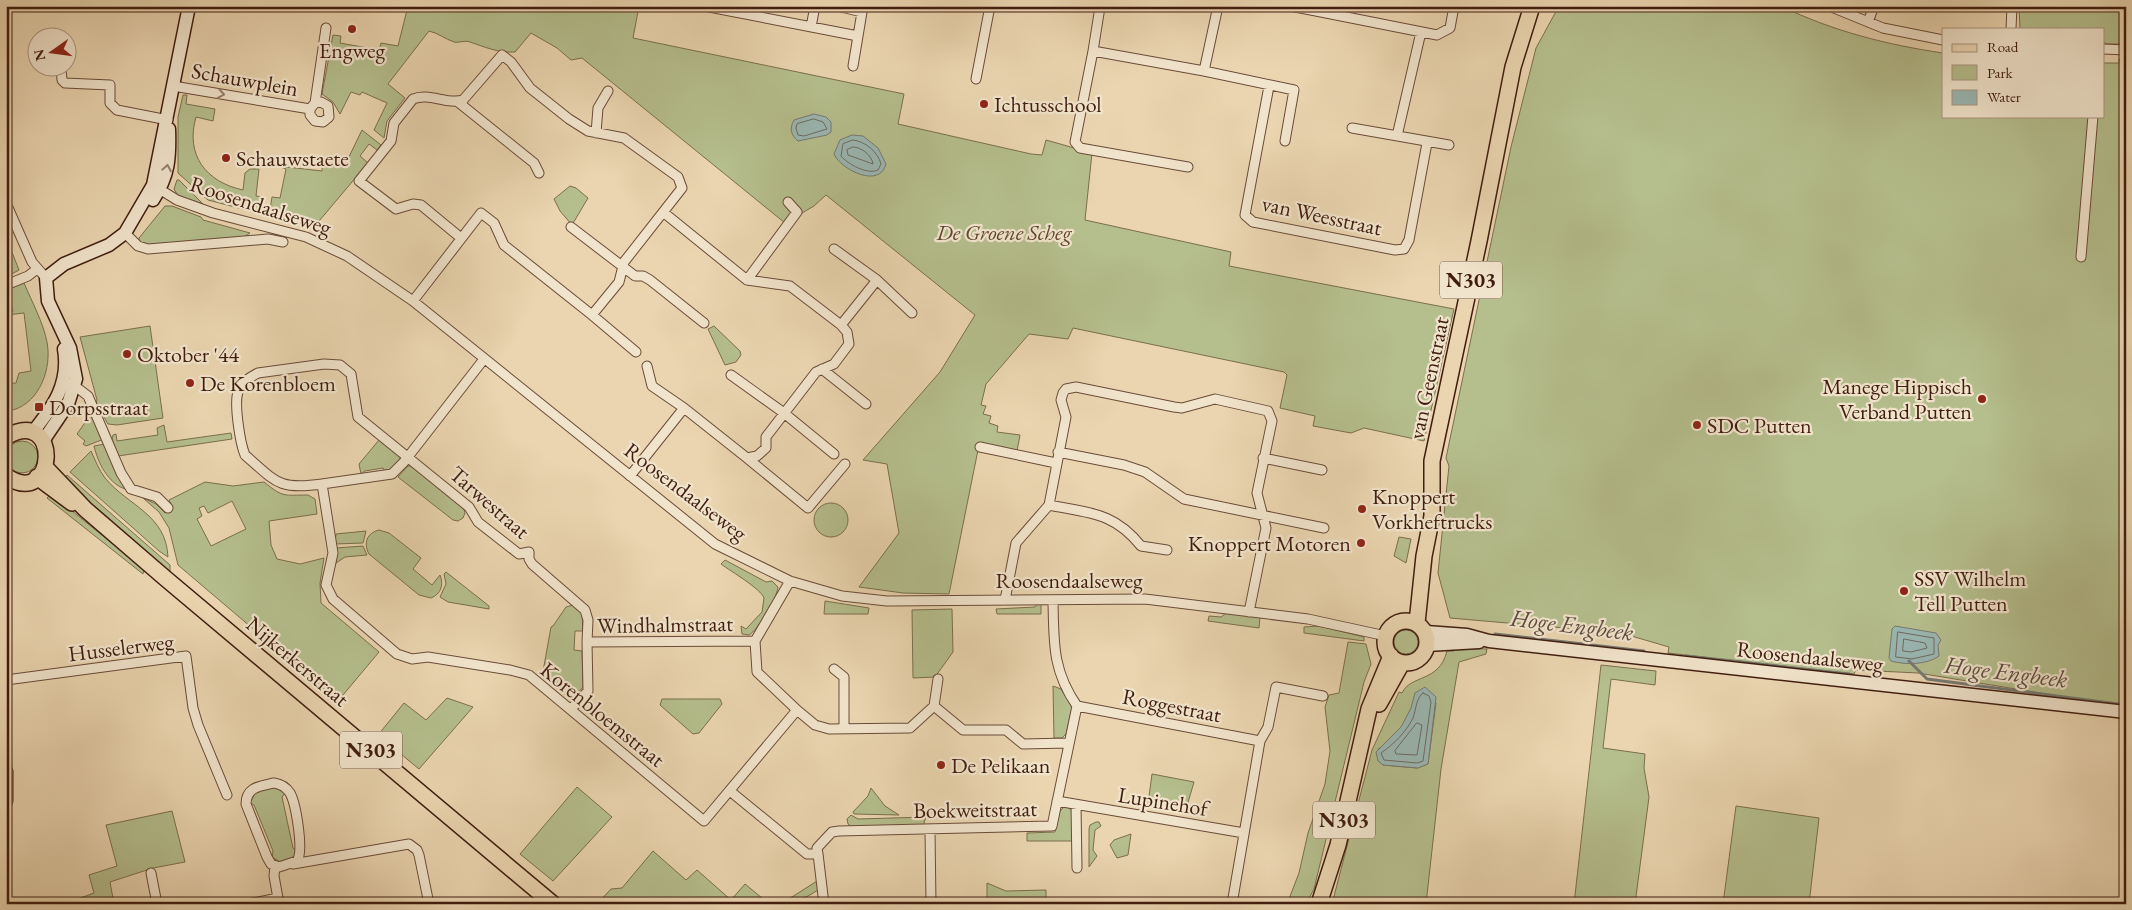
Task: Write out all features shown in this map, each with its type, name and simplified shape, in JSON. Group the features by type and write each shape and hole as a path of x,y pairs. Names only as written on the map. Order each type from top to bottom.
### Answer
{"main road":[{"name":"van Geenstraat","path":"1419,630 1424,556 1432,516 1432,461 1514,67 1532,6"},
{"path":"6,437 21,431 37,437 48,453 41,472 25,482 8,481"},
{"name":"Nijkerkerstraat","path":"41,472 553,904"},
{"path":"1393,625 1419,630 1419,659 1412,662 1396,660 1386,648 1386,636 1393,625"},
{"name":"N303","path":"1319,904 1336,853 1364,734 1396,660"}],"street":[{"path":"6,285 28,276 54,270 109,245 125,233 133,223 156,187 167,116 189,6"},
{"path":"704,6 858,36"},
{"path":"811,27 815,6"},
{"path":"836,6 862,12 853,66"},
{"path":"976,79 990,6"},
{"path":"1099,6 1093,51 1076,142 1080,148 1188,167"},
{"path":"1204,71 1218,6"},
{"path":"1290,6 1316,8 1437,34 1444,33 1450,28 1454,6"},
{"path":"1830,6 1868,22 1942,40"},
{"path":"1868,22 1874,6"},
{"path":"2012,6 2012,28"},
{"name":"Schauwplein","path":"174,86 312,106 326,28"},
{"path":"1397,136 1421,32"},
{"path":"2104,49 2126,50"},
{"path":"1093,51 1204,71 1294,90 1285,141"},
{"path":"458,102 467,97 502,55 511,62 530,88 578,126 596,133 624,138 678,177 682,188 622,267 618,282 592,315"},
{"path":"62,78 65,83 110,86 110,103 117,110 167,116"},
{"name":"van Weesstraat","path":"1269,86 1245,215 1253,222 1395,250 1404,249 1409,240 1427,143"},
{"path":"596,133 598,108 608,91"},
{"path":"462,238 421,205 413,204 396,209 359,181 391,141 394,123 414,99 423,97 458,102 534,163 539,173"},
{"path":"2081,257 2093,118"},
{"path":"1352,128 1427,143 1449,145"},
{"name":"Roosendaalseweg","path":"156,187 176,200 213,213 306,237 329,246 413,301 715,544 790,581 842,596 887,601 1145,600 1330,623 1386,636"},
{"path":"747,280 797,212 788,202"},
{"path":"6,203 41,274 48,301 74,359 68,404 37,437"},
{"path":"663,212 747,280 790,286 847,332 849,344 834,364 816,372 766,437 766,448 757,456 747,458"},
{"path":"413,301 481,213 494,223 504,245 636,352"},
{"path":"571,227 635,276 643,276 650,280 704,323"},
{"name":"Roosendaalseweg","path":"125,233 138,246 148,249 268,240 282,242"},
{"path":"834,249 877,280 912,313"},
{"path":"840,325 877,280"},
{"path":"407,457 358,417 351,374 340,365 315,365 258,373 238,390 237,400 245,455 281,484 298,487 322,484 392,474 407,457 484,359"},
{"path":"647,366 652,386 684,408 808,508 846,464"},
{"path":"822,368 866,404"},
{"path":"731,375 784,413 834,454"},
{"path":"70,383 88,396 126,482 137,492 157,497 168,508"},
{"path":"1006,600 1016,543 1049,505 1066,417 1062,400 1063,393 1066,389 1076,387 1182,408 1215,399 1263,408 1268,411 1272,421 1257,493 1266,528 1250,612"},
{"path":"630,476 684,408"},
{"path":"980,447 1056,463"},
{"path":"1058,452 1124,465 1145,472 1184,499 1324,528"},
{"name":"Tarwestraat","path":"407,457 469,507 478,522 519,554 529,552 528,559 532,564 582,606 588,620 587,642"},
{"path":"1264,458 1322,470"},
{"name":"Korenbloemstraat","path":"322,484 333,553 326,585 333,598 397,654 412,659 428,657 510,670 529,675 704,821 730,790"},
{"path":"1049,505 1103,516 1129,531 1141,546 1167,550"},
{"path":"790,581 755,641 757,672 815,725 822,728 910,728 934,706 938,679"},
{"path":"1053,601 1056,664 1065,688 1077,706"},
{"name":"Roosendaalseweg","path":"1419,630 1489,641 2126,712"},
{"name":"Windhalmstraat","path":"571,709 588,691 587,642 755,641"},
{"name":"Husselerweg","path":"6,680 186,656 193,708 198,725 227,795"},
{"path":"834,669 844,677 844,728"},
{"path":"1232,904 1260,741 1268,727 1276,687 1323,696"},
{"path":"934,706 963,730 1006,730 1023,744 1068,743"},
{"name":"Roggestraat","path":"1077,706 1260,741"},
{"name":"Boekweitstraat","path":"818,854 817,848 835,831 1052,826 1077,706"},
{"path":"797,710 730,790 807,854 818,854 824,904"},
{"path":"6,771 6,801"},
{"path":"248,904 278,901 274,876 275,866 267,857 246,800 253,788 274,783 286,788 292,798 301,849 300,857 293,864"},
{"name":"Lupinehof","path":"1057,801 1244,833"},
{"path":"1076,805 1077,868"},
{"path":"930,830 931,904"},
{"path":"275,866 409,844 419,854 429,904"},
{"path":"151,873 157,904"}],"green space":[{"name":"De Groene Scheg","path":"408,6 639,6 633,38 904,94 898,124 1031,154 1042,155 1046,140 1092,153 1085,220 1231,252 1229,266 1454,309 1424,441 1364,428 1351,433 1313,426 1315,416 1280,408 1287,375 1284,372 1073,328 1068,339 1029,334 986,384 981,405 986,406 983,414 991,416 989,423 998,426 997,432 1020,435 1017,451 979,445 949,594 903,593 859,587 899,533 887,464 863,460 940,372 975,315 826,195 814,206 785,223 582,58 571,60 557,48 531,33 515,52 503,52 468,41 454,42 429,31 388,84 405,98 387,121 384,138 374,130 387,103 362,92 360,95 351,92 340,114 333,102 322,94 333,35 341,36 340,43 379,50 381,43 398,46"},
{"path":"1559,6 1781,6 1820,23 1860,36 1942,53 1942,118 2104,118 2104,63 2126,63 2126,707 1918,673 1856,670 1854,674 1668,653 1669,647 1621,633 1450,618 1438,573 1449,466 1446,458 1511,147 1536,48"},
{"path":"2019,6 2126,6 2126,44 2106,44 2104,42 2104,28 2020,28"},
{"path":"183,95 187,95 186,104 215,109 213,121 196,117 193,131 196,155 209,173 218,181 243,190 245,173 250,169 259,169 256,196 262,197 258,213 208,200 178,173 178,117"},
{"path":"362,130 381,145 377,150 369,144 360,156 368,163 314,227 269,216 272,197 280,198 286,169 278,166 322,171 323,160 345,165"},
{"path":"177,180 203,204 178,196 174,189"},
{"path":"570,186 576,188 588,198 572,225 560,211 554,199"},
{"path":"165,206 172,206 201,217 203,220 250,233 241,239 145,246 139,241 139,238"},
{"path":"6,237 19,270 6,277"},
{"path":"24,283 45,335 48,362 46,373 37,392 22,406 13,410 6,406 6,384 16,383 19,373 31,371 24,313 7,315 13,311 7,290"},
{"path":"150,326 163,418 117,425 108,424 96,403 97,400 80,337"},
{"path":"714,326 740,351 741,355 736,362 725,365 708,329"},
{"path":"93,416 104,439 86,446 83,444 85,441 77,434 89,417"},
{"path":"164,425 167,442 231,433 232,439 118,456 112,439 113,435 116,434 117,441 158,435 157,428"},
{"path":"379,440 400,457 400,460 389,471 385,472 383,468 365,471 361,474 359,464"},
{"path":"22,441 33,446 38,457 33,468 22,473 11,468 6,457 11,446"},
{"path":"105,444 125,489 109,477 98,459 94,446"},
{"path":"91,451 105,478 114,488 153,520 161,530 166,542 168,557 70,472"},
{"path":"408,466 411,466 463,507 465,513 463,518 458,521 453,520 398,477"},
{"path":"67,475 170,565 170,574 63,480"},
{"path":"205,482 233,486 264,482 280,493 308,495 315,499 317,514 269,521 271,545 277,559 300,564 324,558 320,583 321,603 379,652 338,701 178,565 169,528 159,512 143,498 156,504 165,513 173,508 169,500","holes":["232,501 246,529 211,546 197,519 202,516 199,508 204,506 208,513"]},
{"path":"51,494 144,569 143,574 47,498"},
{"path":"831,503 843,508 848,520 843,532 831,537 819,532 814,520 819,508"},
{"path":"379,530 389,533 421,558 413,569 432,585 440,575 442,586 437,594 431,598 419,595 369,554 366,546 367,539 372,533"},
{"path":"366,531 363,543 335,544 336,534"},
{"path":"1399,537 1411,539 1406,563 1394,556"},
{"path":"363,546 367,555 345,557 336,563 336,548"},
{"path":"725,560 766,582 772,581 778,587 766,613 749,635 742,634 741,626 746,629 762,612 764,598 752,585 721,564"},
{"path":"446,572 489,606 489,609 448,602 440,597 446,584 444,574"},
{"path":"825,601 869,608 868,614 824,614"},
{"path":"1037,604 1041,604 1041,614 997,614 996,609 1035,607"},
{"path":"573,605 582,613 583,631 575,631 574,650 582,651 583,687 575,696 570,698 542,677 551,627 566,607"},
{"path":"952,609 953,652 935,677 913,678 912,610"},
{"path":"1226,613 1260,617 1259,628 1208,621 1209,616 1221,617"},
{"path":"1319,626 1364,637 1364,641 1304,633 1304,627"},
{"path":"1406,630 1411,631 1417,637 1417,647 1411,653 1406,654 1401,653 1395,647 1394,642 1395,637 1401,631"},
{"path":"1348,642 1366,644 1371,664 1364,682 1314,889 1306,904 1287,904 1299,873 1308,833 1325,784 1330,751 1325,707 1329,695 1339,693"},
{"path":"1455,648 1487,649 1486,654 1459,662 1441,769 1426,904 1332,904 1372,750 1399,692 1402,693 1412,683 1432,673 1443,661 1447,651 1454,651","holes":["1413,703 1436,703 1428,764 1417,768 1383,765 1378,749 1390,741 1400,729 1408,717"]},
{"path":"1601,665 1656,671 1655,685 1611,679 1603,748 1645,754 1644,768 1649,797 1635,904 1574,904"},
{"path":"1053,686 1061,689 1072,707 1066,734 1062,738 1054,738"},
{"path":"447,698 473,707 419,769 378,735 404,703 426,720"},
{"path":"662,699 720,699 722,704 699,733 693,734 660,705"},
{"path":"1152,774 1194,782 1187,806 1184,806 1182,811 1148,804"},
{"path":"276,787 285,793 282,797 293,848 297,851 293,858 282,863 272,857 273,851 254,805 250,803 256,791"},
{"path":"577,787 612,817 553,881 520,854"},
{"path":"871,788 885,806 899,815 854,814 853,812 868,796"},
{"path":"1065,806 1072,811 1072,841 1027,841 1027,833 1055,832 1060,811"},
{"path":"1736,806 1819,818 1809,904 1723,904"},
{"path":"172,811 185,862 153,868 110,882 114,904 64,904 94,893 89,875 117,866 106,825"},
{"path":"851,815 858,819 926,817 923,826 852,827 848,824 847,819"},
{"path":"1099,822 1101,826 1095,830 1093,850 1097,856 1089,867 1089,829 1090,825"},
{"path":"1131,834 1128,855 1117,858 1110,845 1114,840"},
{"path":"653,851 686,880 697,870 731,900 745,884 768,903 597,904 611,889 622,888"},
{"path":"817,881 818,890 805,898 781,904"},
{"path":"987,883 1006,891 1046,890 1046,904 987,904"}],"water":[{"path":"814,114 826,117 831,122 831,132 827,135 798,141 791,132 794,120"},
{"path":"852,135 863,136 878,148 886,164 882,171 876,175 869,176 860,174 844,166 838,160 834,154 840,140"},
{"path":"1895,626 1936,633 1941,640 1938,645 1939,656 1928,661 1916,663 1891,661 1889,658 1892,629"},
{"path":"1425,687 1436,697 1428,764 1418,768 1383,765 1378,761 1376,752 1401,727 1411,708 1415,693"}],"waterway":[{"path":"2120,60 2126,61"},
{"name":"Hoge Engbeek","path":"1495,634 1644,651"},
{"name":"Hoge Engbeek","path":"1686,656 1849,674"},
{"name":"Hoge Engbeek","path":"1909,661 1927,679 2126,705"}],"place":[{"name":"Engweg","path":"352,29"},
{"name":"Ichtusschool","path":"984,104"},
{"name":"Schauwstaete","path":"226,158"},
{"name":"Oktober '44","path":"127,354"},
{"name":"De Korenbloem","path":"190,383"},
{"name":"Manege Hippisch Verband Putten","path":"1982,399"},
{"name":"Dorpsstraat","path":"39,407"},
{"name":"SDC Putten","path":"1697,425"},
{"name":"Knoppert Vorkheftrucks","path":"1362,509"},
{"name":"Knoppert Motoren","path":"1361,543"},
{"name":"SSV Wilhelm Tell Putten","path":"1904,591"},
{"name":"De Pelikaan","path":"941,765"}]}
